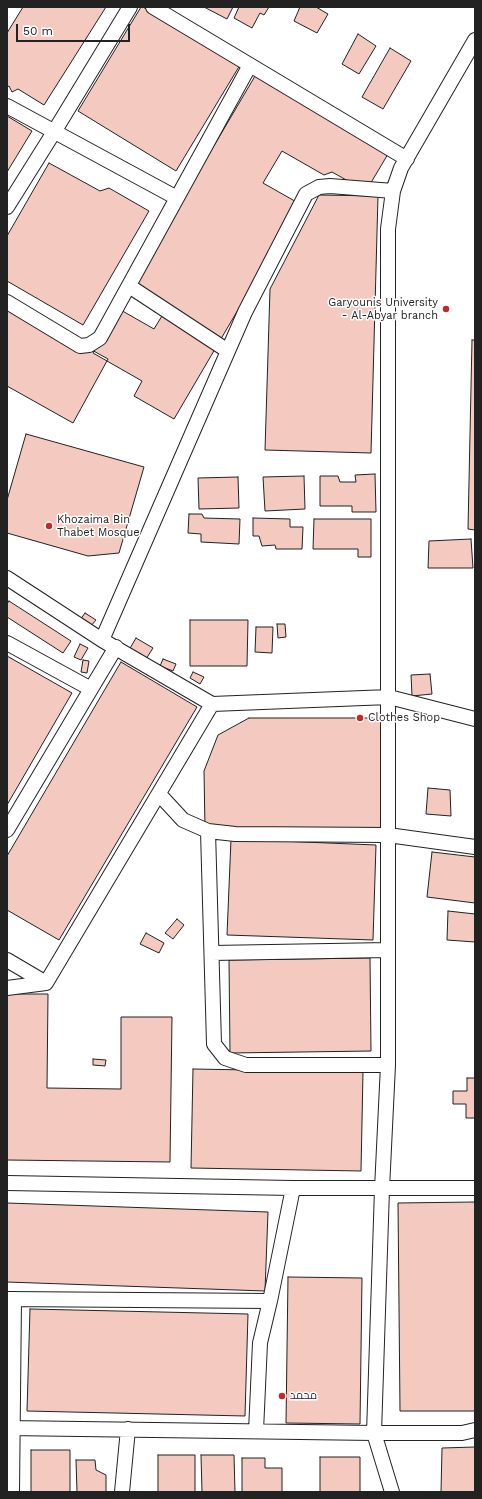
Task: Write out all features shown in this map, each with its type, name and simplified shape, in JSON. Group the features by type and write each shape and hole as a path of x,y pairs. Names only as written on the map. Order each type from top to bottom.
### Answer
{"street":[{"path":"7,207 130,7"},
{"path":"153,7 407,159"},
{"path":"392,1492 374,1433 382,1189 388,1065 388,229 393,192 401,168 475,40"},
{"path":"7,302 80,346 90,345 100,338 250,65"},
{"path":"7,106 177,198"},
{"path":"102,640 245,312 306,194 318,187 330,186 393,192"},
{"path":"129,286 228,351"},
{"path":"7,578 102,640 212,704 389,697 475,719"},
{"path":"7,643 91,689"},
{"path":"7,830 116,648"},
{"path":"46,983 212,704"},
{"path":"159,794 183,820 208,831 235,834 388,835 475,847"},
{"path":"208,831 214,1044 225,1058 246,1065 388,1065"},
{"path":"212,953 388,950"},
{"path":"7,960 46,983"},
{"path":"7,988 46,983"},
{"path":"7,1183 382,1189 475,1188"},
{"path":"256,1431 260,1343 293,1188"},
{"path":"12,1492 10,1428 11,1299 270,1301"},
{"path":"10,1428 374,1433 462,1432 475,1430"},
{"path":"122,1492 128,1430"}],"building":[{"path":"23,7 106,7 44,105 18,89 12,92 9,86 7,87 7,33"},
{"path":"141,7 240,65 176,171 78,111"},
{"path":"204,7 233,7 227,19"},
{"path":"239,7 269,7 264,15 260,13 252,28 234,18"},
{"path":"300,7 316,7 328,14 317,33 294,21"},
{"path":"358,34 376,46 359,74 342,64"},
{"path":"390,48 411,61 383,109 362,97"},
{"path":"258,71 391,149 366,191 332,172 324,175 282,151 263,183 300,204 174,419 134,396 142,381 93,353 119,309 154,329 168,306 132,285"},
{"path":"7,116 32,131 7,172"},
{"path":"49,163 100,191 109,188 149,211 83,325 7,281 7,236"},
{"path":"319,195 378,196 371,453 265,450 270,289"},
{"path":"7,303 108,359 73,423 7,386"},
{"path":"472,340 475,340 475,530 468,529"},
{"path":"26,434 144,467 119,553 88,556 7,533 7,500"},
{"path":"375,474 376,512 352,512 352,506 320,506 320,476 338,476 340,482 356,482 355,475"},
{"path":"304,476 305,509 265,511 263,477"},
{"path":"238,477 239,508 199,509 198,478"},
{"path":"189,514 202,514 204,518 240,519 239,544 201,542 201,534 188,533"},
{"path":"253,518 290,519 290,527 303,527 302,549 276,549 275,545 262,546 259,536 253,536"},
{"path":"314,519 371,519 371,557 358,557 358,549 313,549"},
{"path":"471,539 473,568 428,568 429,541"},
{"path":"9,601 71,641 63,653 7,617 7,604"},
{"path":"85,613 96,620 90,627 80,620"},
{"path":"190,620 248,620 247,666 190,666"},
{"path":"277,624 285,624 286,637 278,638"},
{"path":"256,627 273,627 272,653 255,652"},
{"path":"136,638 153,648 146,659 129,650"},
{"path":"80,644 88,648 81,660 74,657"},
{"path":"7,656 72,693 7,805"},
{"path":"163,659 176,664 173,671 160,666"},
{"path":"83,660 89,661 87,673 81,672"},
{"path":"121,662 197,707 59,940 7,910 7,856"},
{"path":"193,672 204,677 200,684 190,678"},
{"path":"430,674 432,694 412,696 411,675"},
{"path":"249,718 381,718 382,828 205,829 204,771 218,735"},
{"path":"428,788 450,790 451,816 426,814"},
{"path":"231,839 376,845 373,940 227,935"},
{"path":"432,852 475,857 475,903 427,897"},
{"path":"448,911 475,914 475,942 447,940"},
{"path":"177,919 184,925 173,939 165,933"},
{"path":"146,933 164,943 159,953 140,944"},
{"path":"370,958 371,1051 230,1053 229,960"},
{"path":"7,994 48,994 47,1088 121,1089 121,1017 172,1017 170,1162 7,1160"},
{"path":"93,1059 106,1060 105,1066 93,1065"},
{"path":"193,1069 363,1072 361,1171 191,1168"},
{"path":"467,1078 475,1078 475,1118 466,1118 466,1104 453,1104 453,1091 467,1091"},
{"path":"475,1202 475,1411 400,1411 398,1203"},
{"path":"7,1203 268,1212 265,1291 7,1282"},
{"path":"288,1277 362,1278 360,1424 286,1423"},
{"path":"30,1309 248,1314 245,1416 27,1411"},
{"path":"475,1447 475,1492 441,1492 442,1448"},
{"path":"31,1450 70,1450 70,1492 31,1492"},
{"path":"158,1455 195,1455 195,1492 158,1492"},
{"path":"201,1455 234,1455 235,1492 202,1492"},
{"path":"320,1457 360,1457 360,1492 320,1492"},
{"path":"242,1458 265,1458 265,1468 282,1468 282,1492 242,1492"},
{"path":"76,1460 95,1460 96,1470 106,1475 106,1492 77,1492"}],"place":[{"name":"Garyounis University - Al-Abyar branch","path":"446,309"},
{"name":"Khozaima Bin Thabet Mosque","path":"49,526"},
{"name":"Clothes Shop","path":"360,718"},
{"name":"محمد","path":"282,1396"}]}
